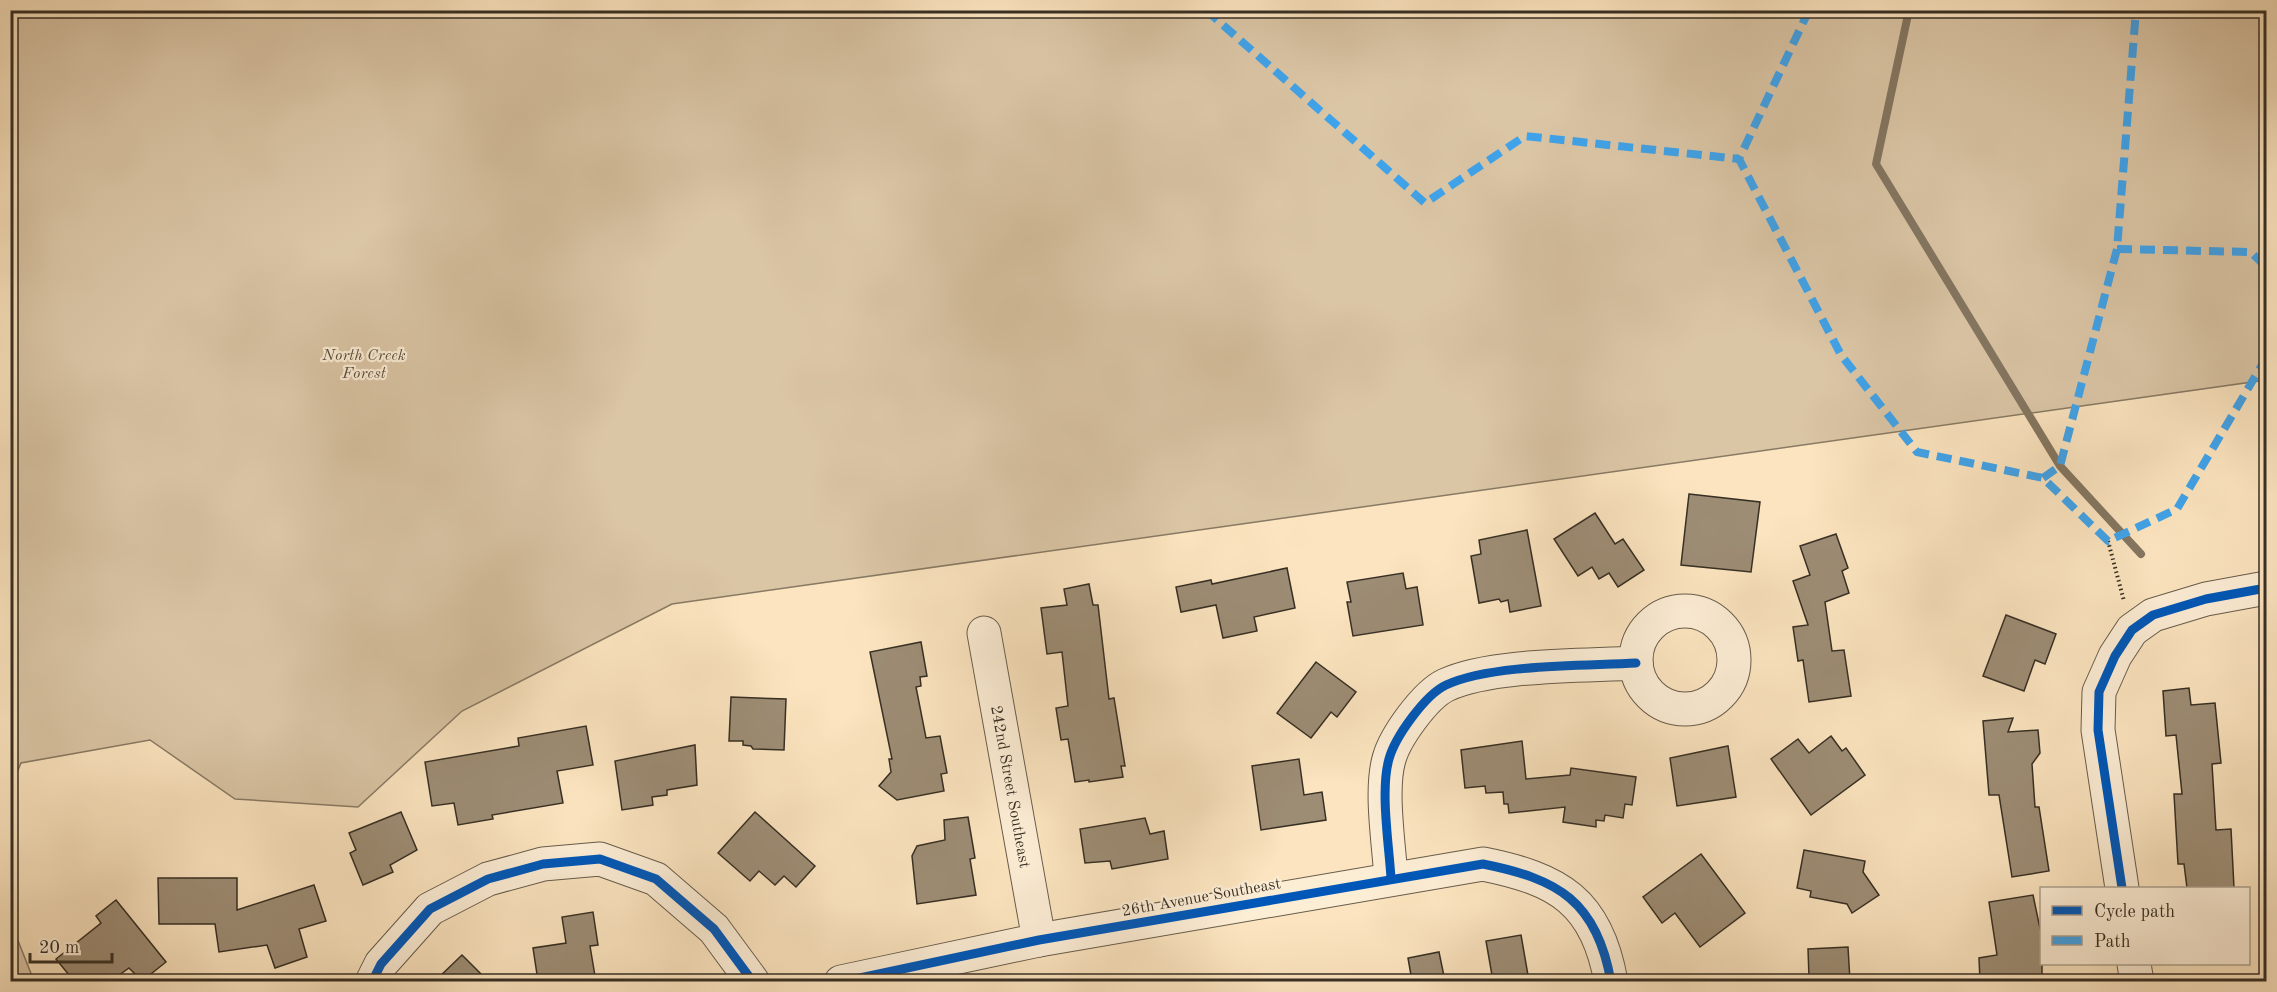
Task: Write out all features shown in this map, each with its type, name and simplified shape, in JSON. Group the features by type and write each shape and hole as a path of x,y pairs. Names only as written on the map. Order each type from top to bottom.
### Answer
{"street":[{"path":"2122,887 2098,730 2099,692 2115,656 2143,623 2206,599 2266,588"},
{"name":"242nd Street Southeast","path":"984,633 1039,940"},
{"path":"1391,878 1386,801 1389,760 1404,730 1421,706 1445,685 1487,672 1636,663"},
{"path":"372,981 381,964 430,909 488,879 543,864 600,859 656,879 714,929 753,981"},
{"name":"26th Avenue Southeast","path":"841,981 1039,940 1483,864 1525,872 1564,892 1590,919 1606,954 1611,981"},
{"path":"2134,965 2137,981"}],"path":[{"path":"2108,541 2143,623"}],"green space":[{"name":"North Creek Forest","path":"21,11 2266,11 2266,380 672,604 462,711 358,807 235,799 150,740 21,763 11,787 10,17"},
{"path":"11,923 34,981 11,981"}],"building":[{"path":"1689,494 1760,502 1751,572 1681,565"},
{"path":"1595,513 1615,544 1623,539 1644,570 1618,587 1609,573 1599,579 1592,567 1578,576 1554,539"},
{"path":"1527,530 1541,606 1510,612 1508,600 1501,602 1499,599 1479,603 1471,556 1481,554 1479,540"},
{"path":"1836,534 1848,568 1842,571 1849,593 1825,602 1832,651 1844,650 1851,696 1809,702 1803,660 1798,661 1793,627 1808,625 1793,581 1810,575 1800,546"},
{"path":"1287,568 1295,608 1254,617 1257,631 1223,638 1216,605 1181,612 1176,587 1211,580 1212,584"},
{"path":"1403,573 1406,589 1417,587 1423,625 1353,636 1347,602 1351,602 1347,582"},
{"path":"1089,584 1093,605 1098,605 1109,699 1114,698 1125,766 1121,766 1123,777 1075,782 1068,739 1061,740 1056,708 1068,706 1062,652 1047,654 1041,608 1067,605 1064,589"},
{"path":"2006,615 2056,634 2045,664 2035,660 2024,691 1983,676"},
{"path":"921,642 927,676 920,677 921,686 916,687 926,738 940,736 947,773 941,774 944,791 897,800 879,786 891,772 889,759 892,759 870,652"},
{"path":"1316,662 1356,692 1337,717 1331,712 1311,738 1277,713"},
{"path":"2189,688 2191,705 2215,703 2221,763 2212,764 2216,830 2231,829 2234,887 2187,887 2184,864 2178,864 2174,794 2182,794 2176,735 2166,736 2163,691"},
{"path":"731,697 786,699 784,750 753,749 751,746 743,745 743,741 729,741"},
{"path":"2013,718 2008,732 2038,730 2040,753 2032,764 2035,807 2039,807 2049,871 2012,877 1999,795 1989,795 1983,721"},
{"path":"586,726 593,765 557,771 563,803 492,815 493,819 458,825 454,803 432,806 425,762 519,746 518,738"},
{"path":"1831,736 1842,751 1846,748 1865,775 1811,815 1771,759 1798,739 1809,753"},
{"path":"1522,741 1526,779 1570,775 1571,768 1636,777 1632,805 1625,804 1623,818 1605,815 1604,821 1596,820 1596,827 1563,822 1565,807 1509,813 1508,804 1504,804 1503,792 1486,793 1485,786 1465,788 1461,750"},
{"path":"695,745 697,785 667,790 667,795 652,797 653,805 622,810 615,761"},
{"path":"1728,746 1736,797 1677,806 1670,758"},
{"path":"1299,759 1304,795 1322,792 1326,820 1261,830 1252,766"},
{"path":"401,812 417,850 390,865 393,872 363,885 350,853 356,850 349,833"},
{"path":"755,812 815,866 796,887 784,876 775,885 759,871 750,881 718,853"},
{"path":"968,817 975,858 970,859 976,895 917,904 912,856 917,846 945,840 944,820"},
{"path":"1145,818 1150,834 1164,831 1168,859 1112,869 1110,861 1085,863 1080,829"},
{"path":"1804,850 1865,861 1863,872 1879,895 1852,913 1847,904 1810,897 1811,891 1797,888"},
{"path":"1701,854 1745,913 1700,947 1675,913 1662,923 1643,897"},
{"path":"158,878 237,878 237,910 314,885 326,921 299,929 307,957 275,968 267,945 219,952 215,924 159,924"},
{"path":"2033,895 2040,928 2042,981 1980,981 1979,958 1997,955 1989,902"},
{"path":"116,900 166,962 142,981 129,968 111,981 74,981 56,959 101,923 96,916"},
{"path":"593,912 598,945 590,946 595,976 538,981 533,948 566,943 562,917"},
{"path":"1521,935 1529,981 1493,981 1486,941"},
{"path":"1848,947 1850,981 1814,981 1814,976 1809,977 1808,949"},
{"path":"1439,952 1445,981 1412,981 1408,958"},
{"path":"462,955 488,981 435,981"}],"waterway":[{"path":"1909,10 1876,164 2060,466 2141,554"}],"marked path":[{"path":"1206,10 1425,203 1525,136 1739,159"},
{"path":"1809,10 1739,159 1841,355 1917,452 2043,478 2108,541 2177,509 2266,358"},
{"path":"2043,478 2060,466 2117,249 2136,10"},
{"path":"2117,249 2251,252 2266,267"}],"cycle path":[{"path":"2122,887 2098,730 2099,692 2115,656 2132,630 2153,615 2206,599 2266,588"},
{"path":"1391,878 1385,802 1389,759 1404,729 1420,707 1438,690 1465,678 1487,673 1538,667 1636,663"},
{"path":"372,982 381,964 430,909 488,879 543,864 600,859 656,879 714,929 753,982"},
{"path":"841,982 1039,940 1483,864 1533,877 1570,898 1584,913 1596,932 1605,954 1611,982"}]}
